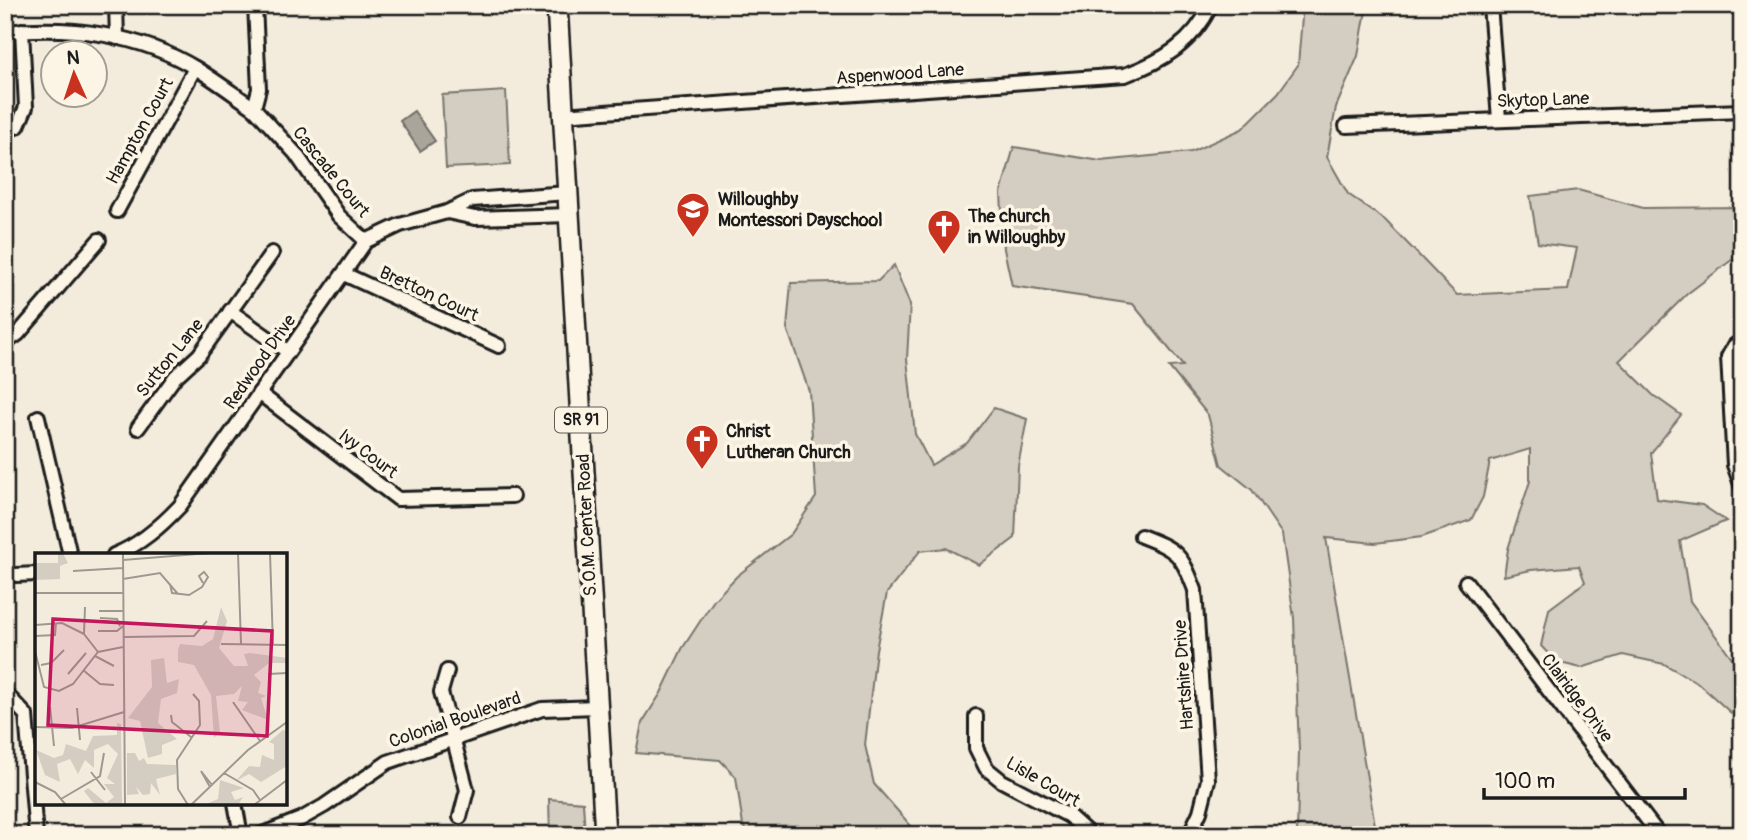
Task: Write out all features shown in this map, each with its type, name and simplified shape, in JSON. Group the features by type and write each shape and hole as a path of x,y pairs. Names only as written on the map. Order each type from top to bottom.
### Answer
{"main road":[{"name":"S.O.M. Center Road","path":"557,5 605,835"}],"street":[{"path":"116,5 117,38"},
{"path":"254,108 260,89 255,5"},
{"name":"Aspenwood Lane","path":"562,115 1125,75 1154,65 1180,48 1204,20 1211,5"},
{"path":"1490,5 1499,119"},
{"name":"Cascade Court","path":"5,32 67,29 117,38 154,49 195,68 254,108 296,154 339,216 366,241"},
{"path":"5,131 18,126 26,107 22,30"},
{"name":"Hampton Court","path":"117,211 195,68"},
{"name":"Skytop Lane","path":"1346,126 1742,111"},
{"path":"366,241 400,225 447,212 472,200 567,193"},
{"path":"447,212 475,218 569,215"},
{"path":"5,344 18,334 99,240"},
{"name":"Redwood Drive","path":"119,553 159,527 180,506 366,241"},
{"name":"Sutton Lane","path":"138,428 175,377 199,355 272,253"},
{"name":"Bretton Court","path":"344,274 499,346"},
{"path":"230,311 288,351"},
{"path":"1742,341 1734,346 1728,357 1734,465 1742,487"},
{"name":"Ivy Court","path":"259,393 398,499 513,496"},
{"path":"38,417 70,553"},
{"name":"Hartshire Drive","path":"1141,536 1169,547 1184,561 1195,590 1208,780 1200,813 1189,835"},
{"path":"5,574 16,576 35,573"},
{"name":"Clairidge Drive","path":"1466,582 1659,835"},
{"path":"447,671 441,692 467,790 460,817"},
{"path":"8,696 26,715 36,835"},
{"name":"Colonial Boulevard","path":"260,835 301,819 324,806 388,762 542,709 597,707"},
{"name":"Lisle Court","path":"976,716 976,748 986,768 1002,781 1069,816 1090,835"},
{"path":"235,805 241,835"}],"shaded area":[{"path":"1299,5 1367,5 1358,56 1336,107 1327,157 1348,194 1385,220 1457,295 1568,290 1577,248 1538,243 1530,196 1578,190 1643,208 1742,207 1742,259 1733,259 1687,294 1619,361 1653,395 1681,415 1651,453 1657,499 1702,505 1726,521 1680,541 1690,601 1742,674 1742,714 1731,713 1698,683 1664,664 1623,655 1581,668 1556,662 1541,646 1549,609 1585,582 1579,566 1531,570 1504,576 1508,549 1530,481 1530,449 1490,461 1483,497 1471,520 1422,537 1375,543 1326,538 1375,825 1367,835 1297,835 1299,750 1294,618 1282,534 1252,490 1221,465 1208,415 1169,367 1183,366 1133,304 1012,286 1004,249 1001,193 1014,147 1101,161 1191,152 1242,129 1278,93 1298,65 1302,17"},
{"path":"506,91 510,165 446,168 442,95"},
{"path":"414,111 435,141 420,151 400,121"},
{"path":"894,265 910,305 907,359 915,434 931,465 967,443 994,408 1027,419 1018,466 1015,538 979,565 946,548 920,551 887,593 876,650 865,745 874,784 919,835 749,835 743,826 736,777 720,760 636,753 642,723 661,693 682,649 714,600 737,576 791,534 816,497 809,391 787,328 791,283 878,281"},
{"path":"549,799 583,802 585,835 550,835"}],"place":[{"name":"Willoughby Montessori Dayschool","path":"693,239"},
{"name":"The church in Willoughby","path":"944,256"},
{"name":"Christ Lutheran Church","path":"702,471"}]}
